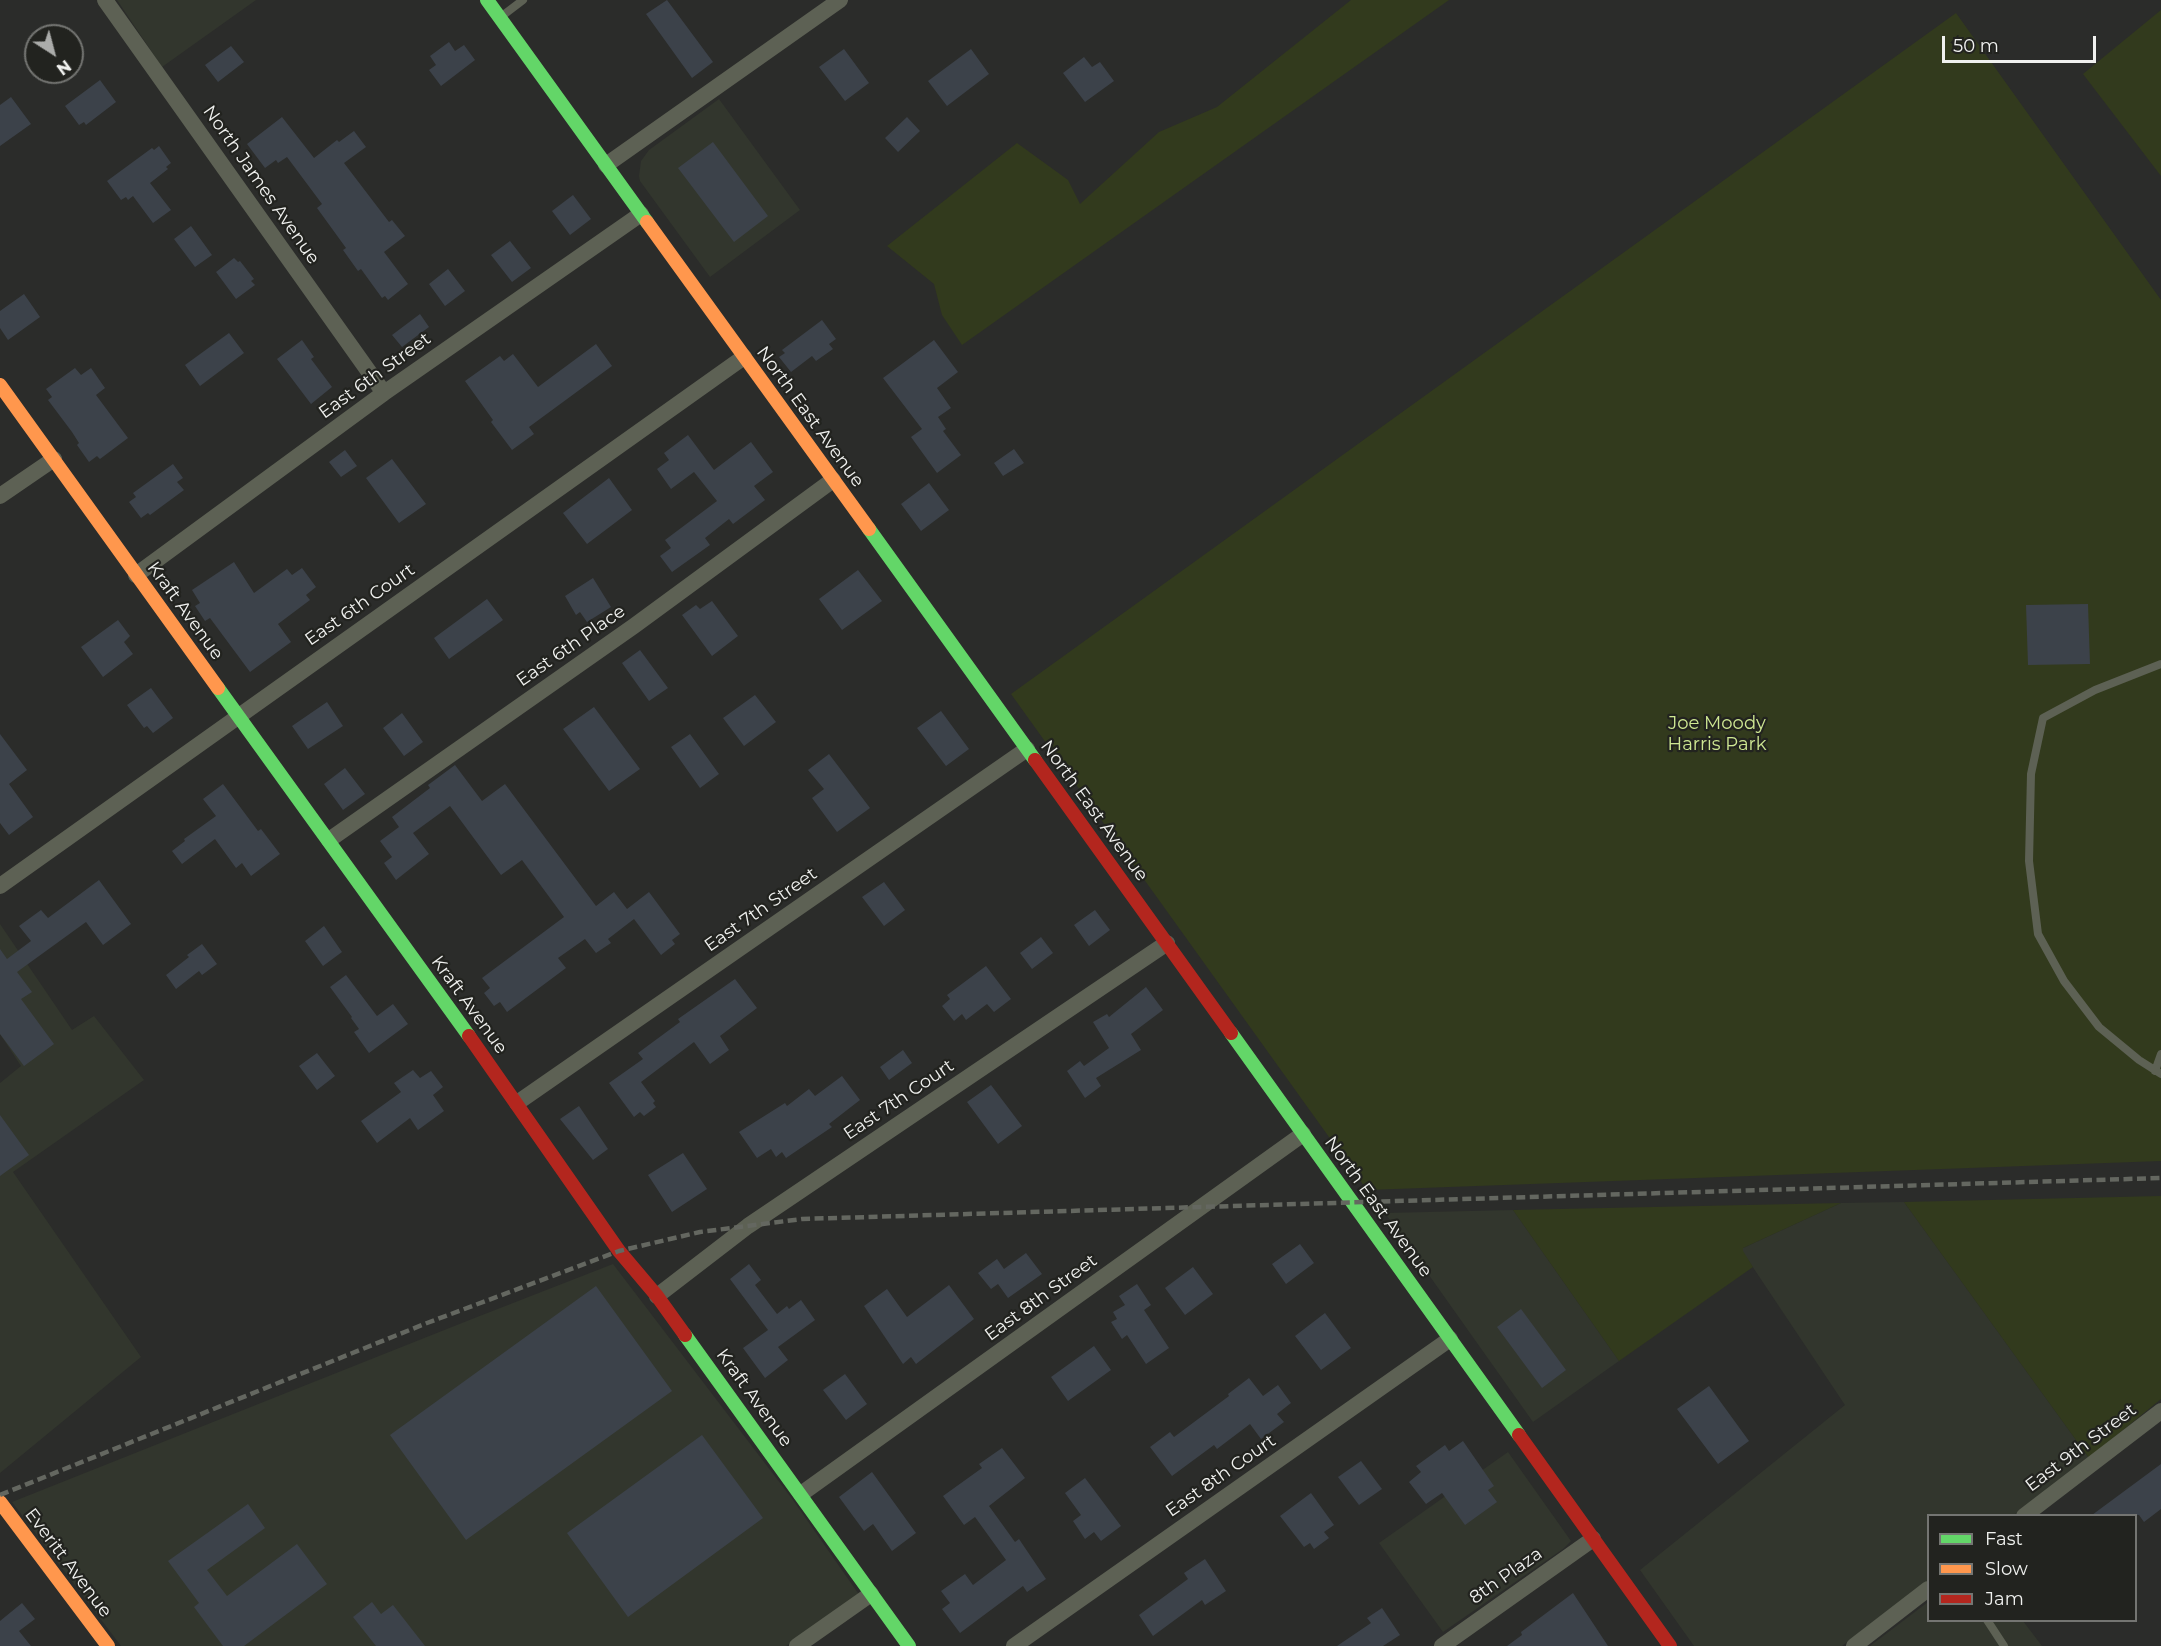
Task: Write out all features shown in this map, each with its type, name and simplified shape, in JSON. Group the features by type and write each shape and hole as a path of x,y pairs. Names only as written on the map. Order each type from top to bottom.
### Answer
{"main road":[{"name":"North East Avenue","path":"487,0 1167,942 1670,1646"},
{"name":"Kraft Avenue","path":"0,385 517,1103 619,1251 657,1296 909,1646"},
{"name":"Everitt Avenue","path":"2,1510 108,1646"}],"street":[{"name":"North James Avenue","path":"105,0 384,393"},
{"path":"606,165 840,0"},
{"name":"East 6th Street","path":"136,575 384,393 641,214"},
{"name":"East 6th Court","path":"0,886 744,357"},
{"path":"0,496 54,459"},
{"name":"East 6th Place","path":"329,840 634,626 833,480"},
{"name":"East 7th Street","path":"517,1103 1027,749"},
{"name":"East 7th Court","path":"657,1296 748,1226 1167,942"},
{"name":"East 8th Street","path":"801,1494 1303,1134"},
{"name":"East 8th Court","path":"1014,1646 1450,1339"},
{"name":"East 9th Street","path":"2025,1514 2161,1411"},
{"name":"8th Plaza","path":"1442,1646 1593,1539"},
{"path":"1854,1646 1927,1591"},
{"path":"797,1646 871,1594"}],"lane":[{"path":"500,18 523,0"},
{"path":"2161,664 2095,690 2043,718 2031,774 2029,850 2038,934 2064,981 2099,1027 2139,1060 2158,1072 2161,1054"},
{"path":"1988,1622 2004,1646"}],"shaded area":[{"path":"117,0 256,0 162,67"},
{"path":"719,99 800,210 710,277 640,181 639,176 641,161 649,150"},
{"path":"0,924 72,1030 94,1016 144,1080 13,1172 141,1357 0,1473 0,1083 21,1066 0,1034"},
{"path":"1904,1202 2089,1458 2015,1514 1927,1514 1927,1581 1842,1646 1694,1646 1640,1570 1845,1405 1742,1251 1743,1248 1841,1203"},
{"path":"1513,1210 1619,1361 1533,1422 1385,1213"},
{"path":"613,1264 793,1500 860,1596 786,1646 121,1646 12,1502 472,1319"},
{"path":"1508,1452 1571,1541 1563,1549 1443,1632 1379,1543"},
{"path":"1927,1603 1927,1622 2024,1622 2042,1646 1870,1646"}],"green space":[{"path":"1351,0 1449,0 962,345 942,315 934,284 887,246 1017,143 1068,180 1080,204 1159,132 1217,107"},
{"path":"2161,10 2161,176 2083,74"},
{"name":"Joe Moody Harris Park","path":"1956,13 2161,300 2161,1161 1367,1190 1011,694"},
{"path":"2161,1196 2161,1399 2089,1458 1904,1202"},
{"path":"1841,1203 1743,1248 1753,1267 1619,1361 1513,1210"}],"building":[{"path":"667,0 713,62 692,78 646,14"},
{"path":"449,42 455,51 464,45 475,60 441,86 429,70 436,65 430,56"},
{"path":"231,46 244,62 218,82 205,65"},
{"path":"844,49 869,83 845,101 819,67"},
{"path":"971,49 989,74 947,106 928,81"},
{"path":"1084,57 1092,67 1100,62 1114,81 1085,102 1063,73"},
{"path":"100,80 116,102 86,125 84,122 79,125 65,106"},
{"path":"11,97 31,124 0,146 0,105"},
{"path":"282,117 314,158 337,140 339,142 354,131 366,147 344,163 389,222 392,220 405,236 384,252 408,284 388,300 385,296 382,298 361,269 358,271 343,250 346,248 317,208 322,204 287,157 278,163 276,160 265,168 247,144"},
{"path":"907,117 920,131 898,152 885,138"},
{"path":"713,142 768,216 734,242 678,168"},
{"path":"159,146 171,163 166,167 168,169 150,183 171,210 153,223 133,196 128,200 126,197 121,200 107,181 152,148 154,150"},
{"path":"573,195 591,219 570,235 552,211"},
{"path":"191,226 212,255 195,267 174,239"},
{"path":"510,241 531,268 512,282 491,255"},
{"path":"234,258 240,261 254,279 251,281 255,285 236,299 216,272"},
{"path":"448,269 465,291 445,306 429,284"},
{"path":"24,294 40,317 8,340 0,328 0,311"},
{"path":"420,314 429,327 402,347 392,335"},
{"path":"822,320 836,339 829,344 833,349 816,361 812,356 791,372 779,357 785,353 782,350"},
{"path":"229,333 244,353 200,386 185,365"},
{"path":"302,340 314,357 311,359 332,387 311,404 277,359"},
{"path":"934,340 958,372 937,388 951,408 938,417 946,429 943,431 961,455 937,473 911,437 922,429 883,378"},
{"path":"596,344 612,366 529,427 534,434 512,450 465,381 500,356 504,361 513,354 538,387"},
{"path":"75,368 81,375 91,368 105,388 96,395 128,438 100,459 97,456 89,462 77,445 79,443 72,432 48,400 52,397 46,389"},
{"path":"688,435 714,470 751,442 773,472 754,486 765,500 733,524 729,519 705,538 710,545 672,572 660,556 671,548 665,540 717,501 694,472 671,489 657,469 669,460 664,453"},
{"path":"1014,449 1024,463 1003,476 994,463"},
{"path":"345,450 357,466 341,477 329,462"},
{"path":"392,459 426,504 399,523 366,478"},
{"path":"173,464 183,478 177,482 184,490 150,515 148,513 141,518 129,502 136,497 133,493"},
{"path":"609,478 632,510 587,544 563,513"},
{"path":"929,483 949,510 921,531 901,504"},
{"path":"234,562 254,593 287,569 292,575 302,568 316,587 306,595 310,600 278,624 291,642 250,672 210,618 205,621 195,606 200,603 192,590"},
{"path":"858,570 882,601 842,630 819,599"},
{"path":"593,578 611,607 587,622 580,612 576,615 565,596"},
{"path":"487,599 503,620 449,659 434,638"},
{"path":"712,601 738,636 712,656 682,615 696,605 700,609"},
{"path":"2088,604 2090,664 2028,665 2026,605"},
{"path":"118,620 130,636 124,642 133,654 103,677 81,647"},
{"path":"640,650 668,688 649,701 622,663"},
{"path":"151,688 173,718 153,733 147,726 144,728 127,705"},
{"path":"755,695 776,722 744,746 723,718"},
{"path":"327,702 343,726 308,749 292,726"},
{"path":"594,707 640,769 609,791 563,729"},
{"path":"941,711 969,749 946,766 917,728"},
{"path":"402,713 423,742 404,756 383,728"},
{"path":"0,734 27,770 9,784 33,817 9,835 0,823"},
{"path":"690,734 719,774 700,788 671,747"},
{"path":"829,754 870,808 837,832 812,798 824,789 808,770"},
{"path":"455,765 482,801 505,784 596,906 614,892 627,909 649,892 680,934 672,940 675,944 661,955 634,919 608,939 611,943 596,953 585,939 558,958 566,968 507,1012 500,1002 494,1006 484,993 490,988 482,978 564,917 522,860 501,875 450,806 413,833 429,854 396,880 384,863 392,857 380,841 399,827 392,817 430,788 428,785"},
{"path":"345,768 365,794 343,810 324,784"},
{"path":"223,784 258,831 261,829 280,854 251,876 242,863 236,868 215,839 182,864 172,851 185,841 184,839 216,816 203,799"},
{"path":"99,880 131,924 103,945 86,922 17,972 32,992 21,999 54,1044 24,1066 0,1034 0,949 7,959 31,941 19,926 41,910 48,918"},
{"path":"884,882 905,910 884,926 862,897"},
{"path":"1095,910 1110,930 1089,946 1074,925"},
{"path":"324,926 342,952 323,966 305,941"},
{"path":"1041,937 1053,953 1032,969 1020,953"},
{"path":"202,944 217,964 202,975 199,971 176,989 166,975"},
{"path":"986,966 1011,999 994,1012 987,1004 966,1020 962,1014 954,1021 942,1006 950,999 947,995"},
{"path":"346,975 377,1016 393,1004 408,1024 369,1053 354,1032 359,1029 352,1017 330,987"},
{"path":"735,979 757,1008 720,1036 729,1050 710,1064 694,1042 641,1082 655,1101 653,1103 656,1107 644,1116 640,1112 634,1117 609,1083 643,1059 638,1053 680,1022 678,1019"},
{"path":"1146,987 1163,1010 1131,1034 1141,1050 1096,1078 1101,1086 1085,1098 1067,1071 1080,1061 1084,1066 1109,1048 1093,1022 1107,1014 1109,1017"},
{"path":"903,1050 912,1063 889,1080 880,1067"},
{"path":"317,1053 335,1076 317,1090 299,1066"},
{"path":"413,1070 420,1078 431,1071 443,1087 433,1095 444,1111 418,1130 410,1118 377,1143 361,1121 401,1092 394,1083"},
{"path":"842,1076 860,1100 829,1124 832,1127 786,1158 782,1152 776,1157 771,1149 757,1158 739,1132 785,1103 787,1106 809,1089 815,1096"},
{"path":"991,1085 1022,1126 998,1144 967,1102"},
{"path":"579,1106 608,1149 593,1160 560,1119"},
{"path":"0,1115 29,1155 0,1176"},
{"path":"683,1153 707,1189 672,1212 648,1175"},
{"path":"1300,1244 1314,1263 1286,1284 1272,1264"},
{"path":"1026,1253 1042,1274 1008,1298 998,1284 991,1289 978,1273 997,1259 1004,1269"},
{"path":"749,1264 761,1280 755,1285 777,1314 787,1306 789,1309 801,1300 815,1320 778,1347 788,1360 765,1378 743,1348 768,1330 730,1279"},
{"path":"1193,1267 1213,1294 1185,1315 1165,1288"},
{"path":"1137,1284 1151,1305 1144,1310 1169,1348 1146,1364 1127,1335 1122,1339 1111,1322 1117,1319 1113,1312 1125,1305 1119,1296"},
{"path":"949,1285 974,1319 916,1364 911,1357 903,1364 864,1306 887,1289 907,1317"},
{"path":"596,1286 672,1391 466,1540 390,1435"},
{"path":"1521,1309 1566,1370 1542,1388 1497,1327"},
{"path":"1325,1313 1351,1348 1321,1370 1295,1336"},
{"path":"1094,1346 1111,1370 1068,1401 1051,1377"},
{"path":"845,1374 867,1404 846,1420 823,1390"},
{"path":"1249,1378 1263,1396 1278,1385 1291,1403 1277,1414 1284,1422 1261,1439 1250,1424 1217,1449 1214,1445 1172,1476 1150,1447 1170,1432 1174,1437"},
{"path":"1709,1386 1749,1441 1718,1464 1677,1409"},
{"path":"702,1435 763,1518 628,1617 567,1533"},
{"path":"1463,1441 1494,1486 1488,1490 1497,1502 1465,1525 1442,1493 1426,1504 1409,1482 1421,1472 1416,1466 1445,1445 1449,1451"},
{"path":"1002,1448 1025,1478 989,1506 1015,1542 1019,1539 1046,1579 1027,1592 1023,1586 960,1633 942,1609 950,1603 941,1591 965,1574 973,1585 1006,1560 975,1517 964,1525 943,1496 982,1468 979,1464"},
{"path":"1361,1461 1382,1489 1359,1505 1338,1477"},
{"path":"2161,1464 2161,1509 2144,1522 2137,1514 2093,1514"},
{"path":"872,1472 916,1533 892,1551 873,1524 864,1531 839,1497"},
{"path":"1085,1478 1121,1526 1101,1541 1094,1532 1085,1539 1073,1521 1081,1515 1065,1493"},
{"path":"1311,1493 1334,1525 1324,1532 1329,1538 1314,1549 1310,1543 1304,1547 1280,1516"},
{"path":"248,1504 265,1528 207,1570 227,1596 297,1544 327,1584 244,1646 223,1646 194,1607 199,1603 168,1561"},
{"path":"1205,1559 1226,1591 1205,1605 1202,1600 1153,1636 1139,1615 1188,1579 1184,1573"},
{"path":"1573,1593 1608,1646 1507,1646 1522,1635 1521,1632"},
{"path":"372,1602 381,1614 393,1605 425,1646 376,1646 353,1617"},
{"path":"22,1603 35,1619 19,1631 31,1646 0,1646 0,1621"},
{"path":"1382,1608 1400,1635 1383,1646 1337,1646 1371,1623 1367,1618"}],"railway":[{"path":"0,1495 427,1323 619,1251 700,1232 802,1219 2161,1178"}],"traffic: fast":[{"path":"487,0 647,222"},
{"path":"869,529 1035,760"},
{"path":"218,688 469,1036"},
{"path":"1231,1033 1519,1435"},
{"path":"685,1335 909,1646"}],"traffic: slow":[{"path":"647,222 869,529"},
{"path":"0,385 218,688"},
{"path":"0,1502 108,1646"}],"traffic: jam":[{"path":"1035,760 1231,1033"},
{"path":"469,1036 619,1251 657,1296 685,1335"},
{"path":"1519,1435 1670,1646"}]}
